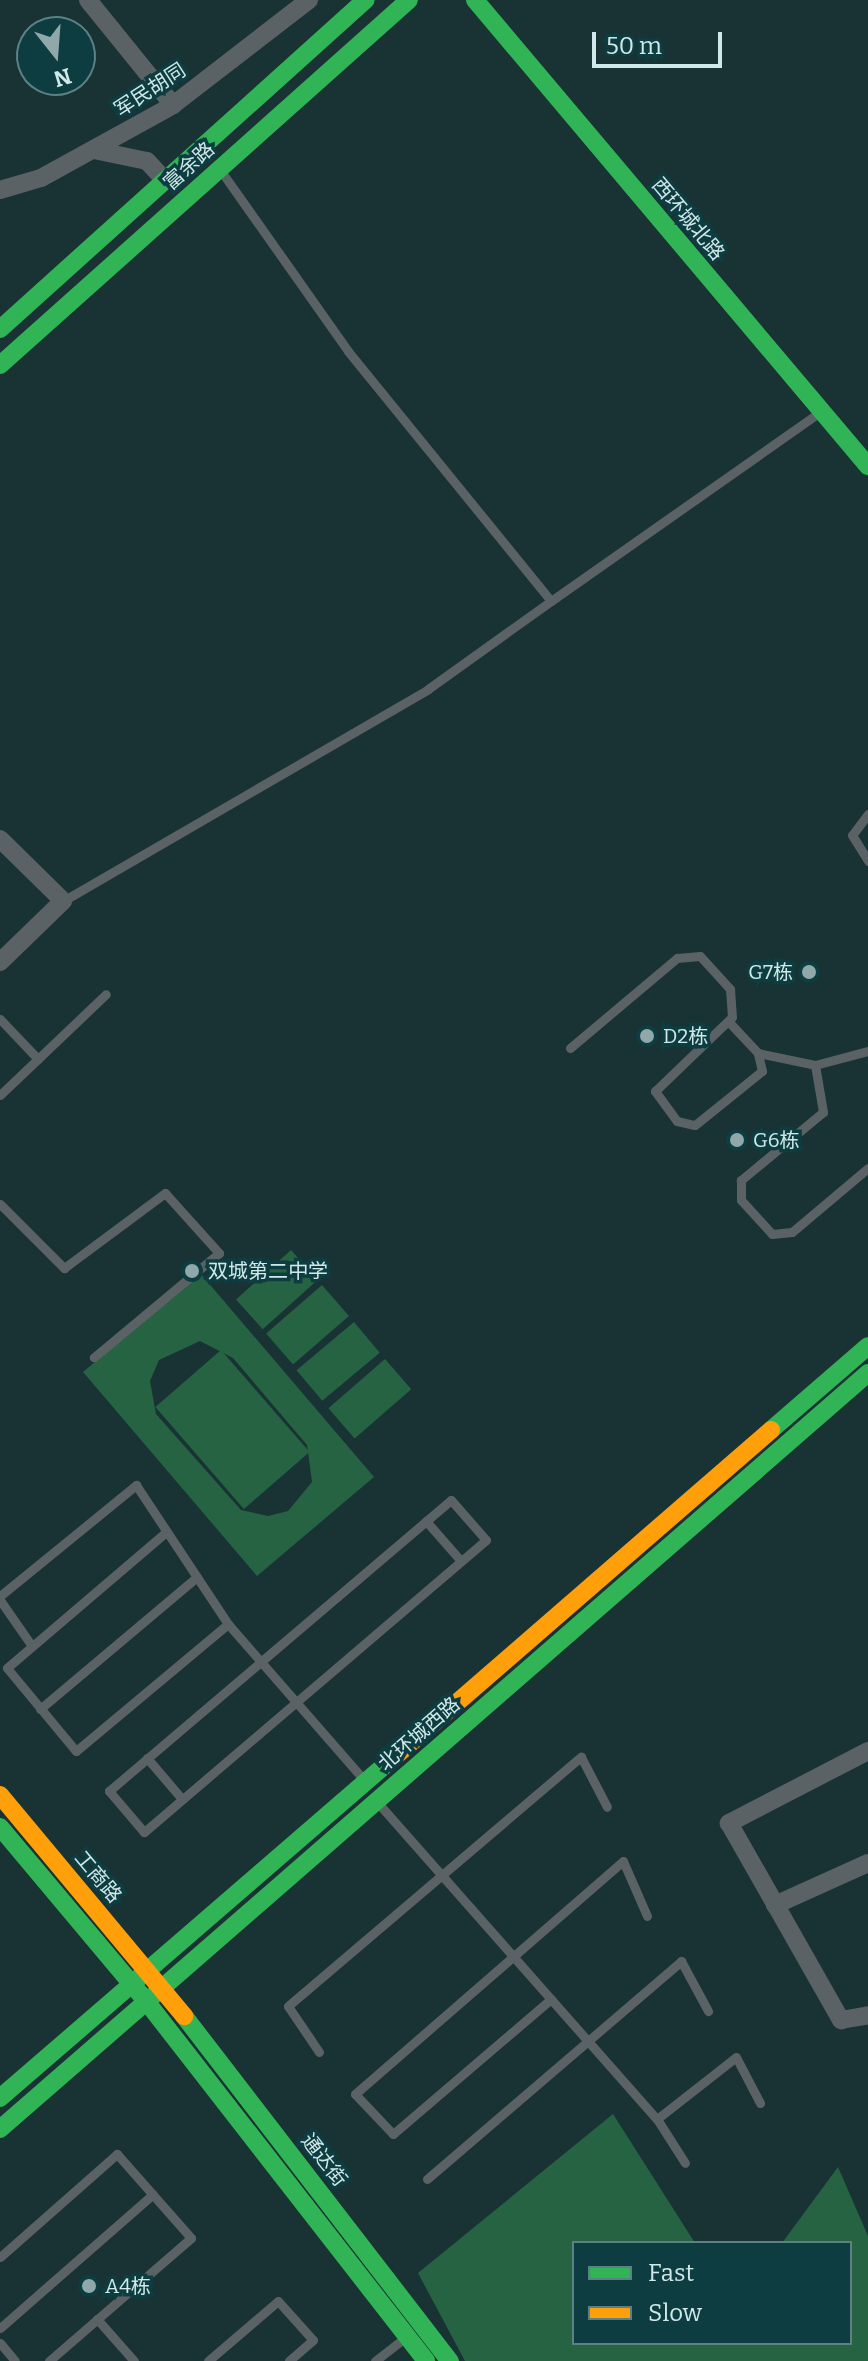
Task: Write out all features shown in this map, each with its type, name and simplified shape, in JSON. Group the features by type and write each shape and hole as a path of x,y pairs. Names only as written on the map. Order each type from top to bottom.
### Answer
{"main road":[{"name":"富余路","path":"0,329 366,0"},
{"name":"富余路","path":"0,365 409,0"},
{"name":"西环城北路","path":"475,0 868,466"},
{"name":"北环城西路","path":"0,2098 868,1346"},
{"name":"北环城西路","path":"0,2129 868,1373"},
{"name":"工商路","path":"0,1795 162,1988"},
{"path":"0,1827 146,2001 426,2361"},
{"name":"通达街","path":"162,1988 450,2361"}],"street":[{"path":"88,0 173,105"},
{"name":"军民胡同","path":"0,190 94,150 173,105 309,0"},
{"path":"94,150 147,161 164,179"},
{"path":"0,839 63,901 0,962"},
{"path":"868,1751 729,1823 841,2020 868,2015"},
{"path":"775,1905 868,1863"}],"lane":[{"path":"219,169 348,351 551,601"},
{"path":"63,901 428,689 822,411"},
{"path":"868,814 852,835 868,861"},
{"path":"570,1048 685,954 700,956 730,989 729,1022 758,1053 762,1071 700,1123 677,1121 657,1097 657,1085 729,1022"},
{"path":"0,1095 106,994"},
{"path":"0,1019 38,1059"},
{"path":"758,1053 815,1065 868,1051"},
{"path":"815,1065 823,1112 741,1180 741,1200 772,1234 792,1232 868,1168"},
{"path":"0,1204 64,1268 165,1193 219,1253 94,1357"},
{"path":"32,1646 0,1598 136,1485 228,1624 366,1782"},
{"path":"451,1500 486,1540 461,1561 144,1832 109,1791 451,1500"},
{"path":"426,1521 461,1561"},
{"path":"166,1532 7,1668 76,1751 228,1624"},
{"path":"40,1709 197,1577"},
{"path":"319,2052 288,2006 581,1757 607,1807"},
{"path":"147,1758 182,1799"},
{"path":"376,1801 657,2119 685,2163"},
{"path":"551,1999 393,2134 355,2094 623,1861 647,1916"},
{"path":"427,2179 681,1961 708,2011"},
{"path":"657,2119 736,2057 760,2103"},
{"path":"0,2257 117,2154 191,2238 49,2361"},
{"path":"0,2328 153,2194"},
{"path":"208,2361 278,2301 313,2340 289,2361"},
{"path":"97,2319 134,2361"},
{"path":"375,2361 423,2324"},
{"path":"0,2343 15,2361"}],"green space":[{"path":"291,1250 318,1280 263,1329 236,1300"},
{"path":"200,1273 374,1477 257,1576 83,1372","holes":["200,1341 233,1358 307,1445 312,1482 288,1511 268,1516 241,1510 156,1414 150,1381 159,1360"]},
{"path":"322,1285 349,1316 293,1364 266,1334"},
{"path":"354,1322 380,1353 322,1401 297,1370"},
{"path":"221,1350 310,1452 244,1509 155,1407"},
{"path":"385,1359 411,1389 355,1438 328,1408"},
{"path":"613,2114 694,2241 572,2241 572,2345 852,2345 852,2241 783,2241 838,2167 868,2236 868,2361 465,2361 418,2273"}],"traffic: fast":[{"path":"0,329 366,0"},
{"path":"0,365 409,0"},
{"path":"475,0 868,466"},
{"path":"771,1430 868,1346"},
{"path":"0,2129 868,1373"},
{"path":"0,2098 392,1759"},
{"path":"0,1827 146,2001 426,2361"},
{"path":"184,2016 450,2361"}],"traffic: slow":[{"path":"392,1759 771,1430"},
{"path":"0,1795 184,2016"}],"place":[{"name":"G7栋","path":"809,972"},
{"name":"D2栋","path":"647,1036"},
{"name":"G6栋","path":"737,1140"},
{"name":"双城第二中学","path":"192,1271"},
{"name":"A4栋","path":"89,2286"}]}
